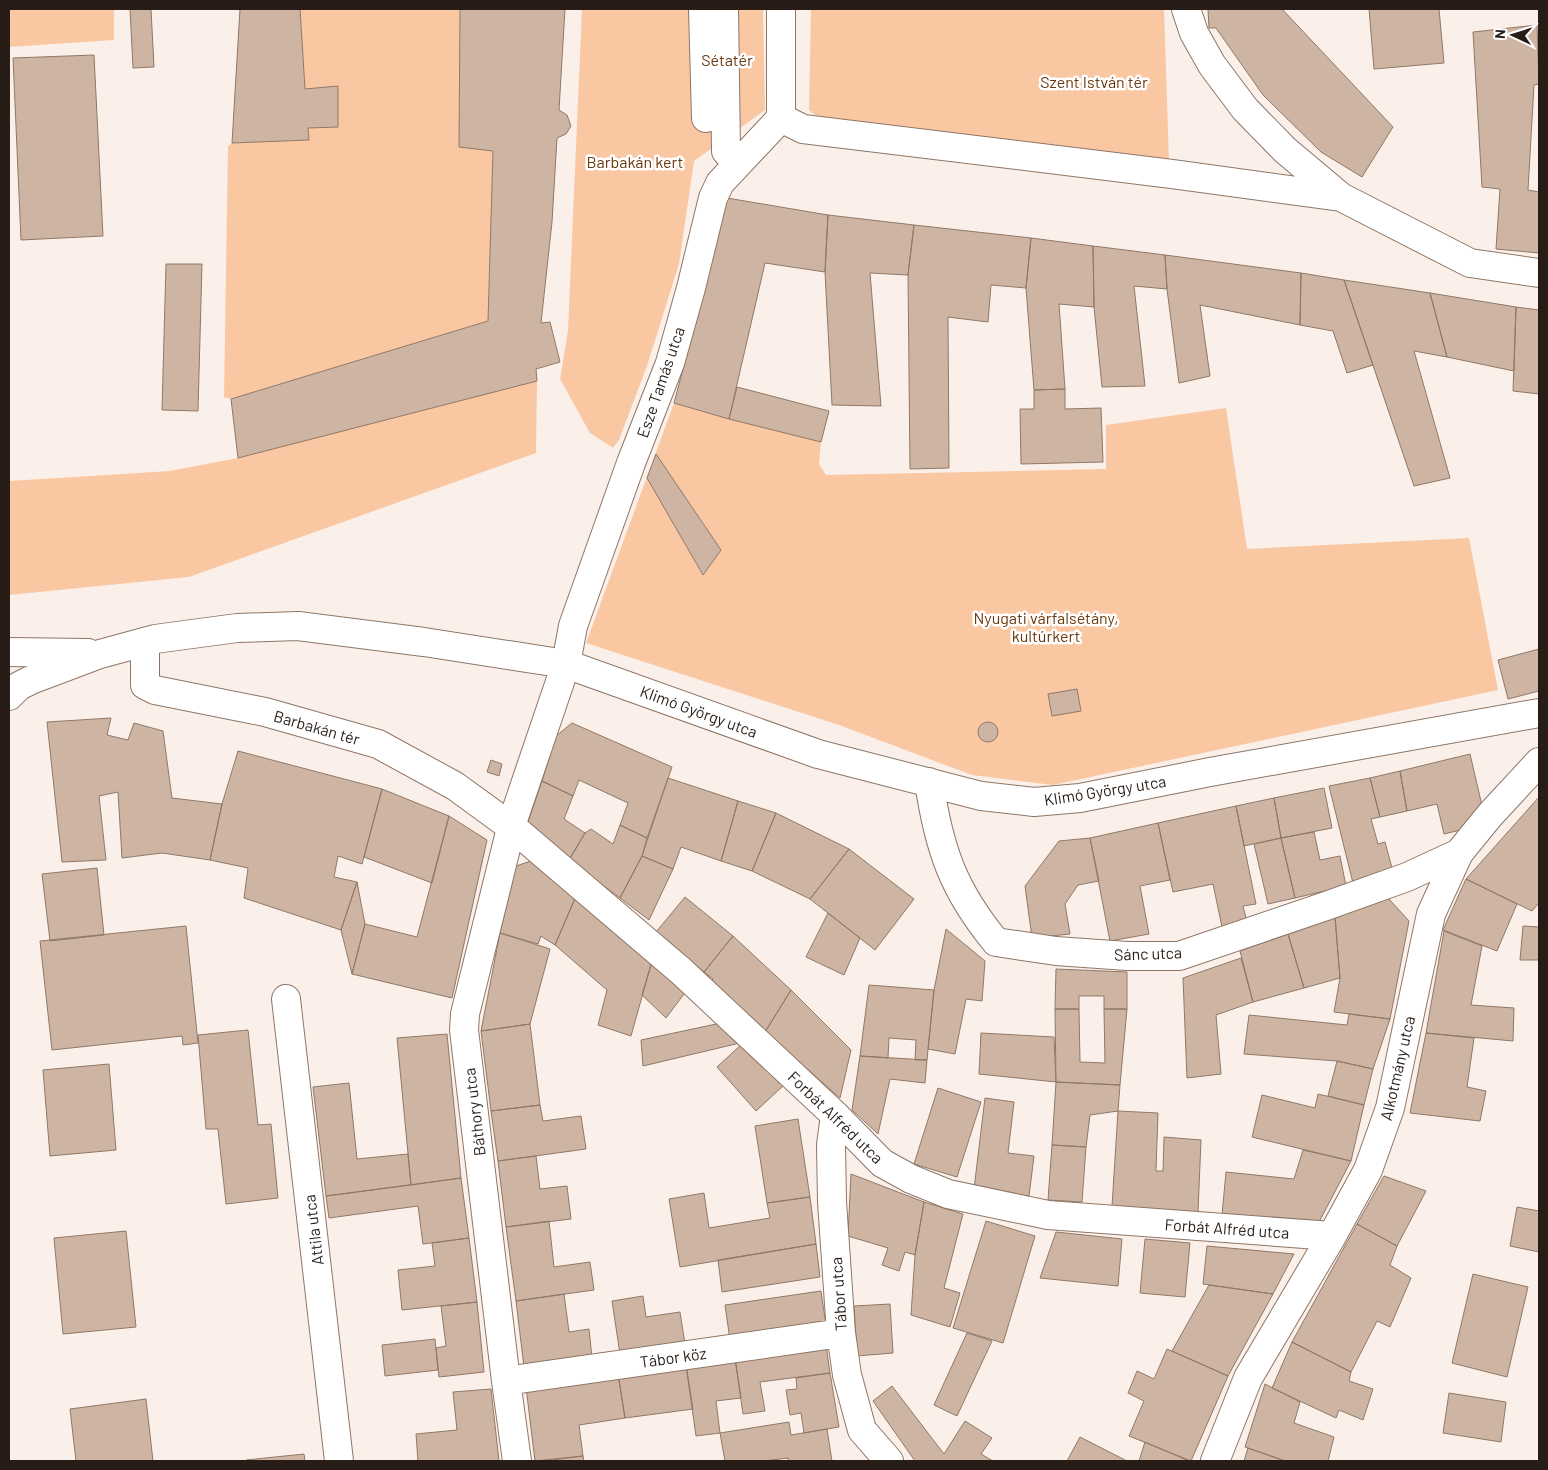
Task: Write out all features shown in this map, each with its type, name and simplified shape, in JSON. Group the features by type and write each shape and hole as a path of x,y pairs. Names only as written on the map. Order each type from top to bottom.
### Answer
{"street":[{"path":"704,9 706,118"},
{"path":"724,9 724,160"},
{"path":"781,9 782,118 803,129 1172,174 1341,197"},
{"path":"1186,9 1194,33 1212,65 1244,109 1284,150 1341,197 1470,264 1539,273"},
{"name":"Esze Tamás utca","path":"530,769 566,664 573,626 631,463 670,363 691,288 712,198 720,183 724,160 782,118"},
{"path":"9,696 20,686 31,680 100,654 145,642 238,628 298,626 424,642 566,664"},
{"name":"Barbakán tér","path":"145,642 145,685 155,690 265,712 378,744 455,786 511,826"},
{"path":"9,652 100,654"},
{"name":"Klimó György utca","path":"566,664 818,754 981,796 1034,802 1080,798 1210,772 1539,713"},
{"name":"Alkotmány utca","path":"1215,1461 1248,1378 1332,1236 1368,1170 1390,1108 1431,914 1459,853 1490,815 1539,762"},
{"name":"Báthory utca","path":"517,1461 464,1030 465,1014 511,826 530,769"},
{"name":"Sánc utca","path":"928,782 936,829 958,889 979,921 996,942 1056,951 1127,956 1179,956 1407,877 1459,853"},
{"name":"Forbát Alfréd utca","path":"511,826 681,971 836,1115 882,1163 948,1194 1048,1215 1332,1236"},
{"name":"Attila utca","path":"286,999 339,1461"},
{"name":"Tábor utca","path":"836,1115 831,1145 832,1202 841,1334 847,1375 862,1430 889,1461"},
{"name":"Tábor köz","path":"506,1381 841,1334"}],"green space":[{"path":"9,9 114,9 114,40 9,47"},
{"path":"300,9 460,9 459,146 493,151 488,321 231,399 224,397 228,146 232,143 308,140 308,128 338,126 338,86 305,89"},
{"name":"Barbakán kert","path":"582,9 763,9 765,110 694,161 679,264 647,366 619,440 613,448 590,433 560,379 568,331"},
{"name":"Szent István tér","path":"811,9 1164,9 1169,161 826,125 809,110"},
{"path":"537,381 536,453 189,577 9,595 9,481 170,471 238,458"},
{"name":"Nyugati várfalsétány, kultúrkert","path":"674,403 821,442 819,464 826,475 1106,469 1106,425 1226,408 1247,549 1469,538 1498,690 1053,785 972,775 839,725 586,643"}],"building":[{"path":"130,9 151,9 154,67 133,68"},
{"path":"240,9 300,9 305,89 338,86 338,127 308,128 309,140 232,143"},
{"path":"460,9 565,9 559,110 567,115 571,126 566,134 557,138 552,222 541,323 550,322 560,362 536,369 537,381 238,458 231,399 488,321 493,151 459,147"},
{"path":"1208,9 1282,9 1393,127 1362,177 1321,152 1263,95 1216,28 1209,28"},
{"path":"1369,9 1439,9 1444,63 1374,69"},
{"path":"1537,25 1539,84 1534,85 1528,190 1539,192 1539,253 1496,249 1500,189 1482,187 1473,32"},
{"path":"94,55 103,236 21,240 13,58"},
{"path":"721,197 828,215 825,272 765,263 729,419 674,403 691,339"},
{"path":"828,215 914,225 908,275 870,273 881,406 832,405 825,272"},
{"path":"914,225 1031,238 1026,288 991,285 988,322 948,317 949,468 910,469 908,275"},
{"path":"1031,238 1093,246 1094,307 1059,304 1065,389 1034,390 1026,288"},
{"path":"1093,246 1165,255 1167,289 1134,286 1145,386 1102,387 1094,307"},
{"path":"1165,255 1301,273 1300,325 1200,305 1210,376 1179,383 1167,289"},
{"path":"166,264 202,264 198,411 162,410"},
{"path":"1301,273 1344,280 1373,365 1347,373 1333,331 1300,325"},
{"path":"1344,280 1430,293 1447,357 1414,351 1450,478 1414,486"},
{"path":"1430,293 1516,307 1514,371 1447,357"},
{"path":"1516,307 1539,310 1539,394 1513,391"},
{"path":"737,387 829,411 821,442 729,419"},
{"path":"1065,389 1065,409 1101,408 1103,462 1021,464 1020,409 1034,409 1034,390"},
{"path":"656,454 721,550 703,575 647,478"},
{"path":"1539,649 1539,691 1508,699 1498,660"},
{"path":"1077,689 1081,711 1052,716 1048,694"},
{"path":"111,718 107,735 128,740 134,723 163,731 172,798 222,804 210,860 162,853 122,858 118,792 99,796 106,860 62,862 47,722"},
{"path":"984,722 992,722 998,728 998,736 992,742 984,742 978,736 978,728"},
{"path":"572,723 672,767 647,838 620,825 628,803 579,780 573,796 542,781 556,736"},
{"path":"238,751 382,789 362,864 338,856 334,877 357,882 341,930 244,898 248,868 210,860 222,804"},
{"path":"1470,754 1483,810 1473,827 1444,834 1437,804 1407,811 1400,771"},
{"path":"491,760 502,764 499,776 487,772"},
{"path":"1400,771 1407,811 1380,817 1370,778"},
{"path":"668,778 738,801 721,861 681,847 673,869 642,856"},
{"path":"1370,778 1380,817 1371,819 1378,844 1385,842 1392,868 1353,883 1329,786"},
{"path":"542,781 573,796 564,819 585,833 569,860 526,828"},
{"path":"1324,788 1332,828 1281,838 1274,798"},
{"path":"382,789 449,816 432,883 364,857"},
{"path":"1539,797 1539,903 1532,911 1466,879"},
{"path":"1274,798 1281,838 1244,846 1236,806"},
{"path":"738,801 776,813 752,871 721,861"},
{"path":"1236,806 1256,904 1243,906 1247,922 1222,927 1213,884 1173,892 1158,823"},
{"path":"776,813 849,849 810,899 752,871"},
{"path":"449,816 487,840 452,998 352,974 365,924 417,937"},
{"path":"1158,823 1170,880 1140,886 1149,934 1110,941 1090,838"},
{"path":"620,825 647,838 642,856 620,898 569,860 585,833 591,829 613,844"},
{"path":"1314,832 1320,860 1340,856 1346,886 1295,898 1281,838"},
{"path":"1090,838 1099,881 1078,885 1065,904 1070,934 1032,938 1025,886 1059,841"},
{"path":"1281,838 1295,898 1268,904 1254,844"},
{"path":"849,849 914,899 875,950 810,899"},
{"path":"642,856 673,869 649,920 620,898"},
{"path":"531,861 576,896 555,945 541,936 538,944 500,933 516,866"},
{"path":"97,868 104,935 50,941 42,874"},
{"path":"1466,879 1517,904 1497,951 1443,930"},
{"path":"357,882 365,924 352,974 341,930"},
{"path":"576,896 652,961 631,1036 598,1025 607,990 555,945"},
{"path":"685,897 733,936 704,972 656,932"},
{"path":"1388,898 1409,921 1390,1019 1334,1012 1340,978 1335,917"},
{"path":"828,913 860,938 844,975 806,957"},
{"path":"1335,917 1340,978 1304,988 1288,934"},
{"path":"186,926 198,1043 183,1045 182,1036 52,1050 40,941"},
{"path":"1523,926 1539,927 1539,960 1520,960"},
{"path":"946,929 985,961 982,1001 966,999 955,1054 928,1049 934,990"},
{"path":"1444,931 1482,946 1471,1005 1514,1008 1513,1041 1426,1033"},
{"path":"500,933 550,949 530,1024 481,1031"},
{"path":"1288,934 1304,988 1253,1002 1240,951"},
{"path":"733,936 791,990 765,1032 709,984 713,979 704,972"},
{"path":"1241,958 1253,1002 1216,1015 1221,1074 1187,1078 1183,978"},
{"path":"652,961 687,990 666,1018 642,995"},
{"path":"1056,969 1127,972 1127,1009 1104,1009 1104,996 1079,996 1079,1009 1055,1009"},
{"path":"869,985 934,990 927,1060 915,1060 916,1040 889,1038 888,1058 860,1056"},
{"path":"791,990 851,1050 840,1098 765,1032"},
{"path":"1055,1009 1079,1009 1080,1062 1105,1063 1104,1009 1127,1009 1120,1085 1056,1082"},
{"path":"1349,1014 1390,1019 1373,1069 1337,1061 1244,1054 1249,1015 1347,1025"},
{"path":"721,1023 744,1042 643,1066 641,1040"},
{"path":"530,1024 540,1105 491,1111 481,1031"},
{"path":"248,1030 258,1125 271,1124 278,1198 226,1204 218,1129 206,1129 198,1035"},
{"path":"981,1033 1054,1037 1056,1082 979,1074"},
{"path":"1426,1033 1474,1038 1467,1087 1486,1091 1480,1121 1410,1113"},
{"path":"447,1034 461,1178 411,1185 397,1038"},
{"path":"744,1042 783,1086 756,1111 717,1067"},
{"path":"860,1056 927,1060 925,1083 890,1079 878,1134 852,1110"},
{"path":"1337,1061 1373,1069 1364,1105 1328,1096"},
{"path":"109,1064 116,1150 50,1156 43,1070"},
{"path":"1056,1082 1120,1085 1118,1111 1090,1115 1086,1147 1052,1145"},
{"path":"349,1083 357,1159 408,1154 411,1185 326,1196 313,1087"},
{"path":"938,1088 981,1102 957,1177 914,1164"},
{"path":"1318,1094 1364,1105 1351,1161 1252,1137 1262,1095 1315,1108"},
{"path":"985,1098 1014,1102 1008,1153 1034,1156 1029,1196 974,1189"},
{"path":"540,1105 543,1121 581,1116 586,1149 498,1161 491,1111"},
{"path":"1118,1111 1158,1113 1156,1171 1163,1171 1164,1137 1201,1140 1198,1212 1112,1206"},
{"path":"798,1119 810,1197 767,1203 755,1126"},
{"path":"1052,1145 1086,1147 1082,1202 1048,1200"},
{"path":"1303,1150 1351,1161 1319,1222 1222,1215 1226,1172 1294,1179"},
{"path":"536,1156 540,1189 567,1186 571,1219 506,1227 498,1161"},
{"path":"851,1174 924,1202 915,1255 905,1252 899,1271 882,1265 888,1248 848,1236"},
{"path":"1384,1176 1426,1191 1397,1246 1357,1224"},
{"path":"461,1178 469,1238 423,1244 418,1206 329,1218 326,1196"},
{"path":"704,1193 709,1228 770,1218 767,1203 810,1197 816,1244 680,1267 669,1199"},
{"path":"924,1202 963,1214 944,1288 960,1293 950,1327 911,1315 915,1255"},
{"path":"1517,1207 1539,1211 1539,1252 1510,1246"},
{"path":"549,1221 554,1267 590,1262 594,1290 516,1301 506,1227"},
{"path":"986,1221 1035,1236 1003,1343 953,1328"},
{"path":"1357,1224 1397,1246 1390,1265 1411,1278 1390,1327 1377,1321 1351,1372 1292,1342"},
{"path":"126,1231 136,1327 63,1334 54,1238"},
{"path":"1056,1232 1122,1239 1118,1286 1040,1278"},
{"path":"469,1238 477,1302 402,1310 398,1270 435,1266 432,1243"},
{"path":"1145,1239 1190,1243 1185,1297 1140,1293"},
{"path":"816,1244 820,1277 722,1292 718,1260"},
{"path":"1207,1246 1294,1254 1273,1294 1203,1284"},
{"path":"1473,1274 1528,1287 1507,1377 1452,1363"},
{"path":"1209,1285 1273,1294 1228,1376 1172,1351"},
{"path":"821,1291 826,1325 730,1340 725,1305"},
{"path":"564,1294 569,1332 589,1329 592,1358 524,1367 516,1301"},
{"path":"643,1296 646,1317 680,1312 685,1344 620,1354 612,1301"},
{"path":"477,1302 484,1372 439,1377 436,1348 446,1346 441,1306"},
{"path":"890,1304 893,1353 857,1356 854,1306"},
{"path":"967,1333 992,1341 957,1416 934,1405"},
{"path":"435,1339 438,1370 385,1376 382,1345"},
{"path":"1292,1342 1351,1372 1349,1381 1373,1389 1363,1420 1339,1410 1336,1418 1272,1388"},
{"path":"826,1345 830,1373 760,1382 765,1411 743,1414 735,1358"},
{"path":"1167,1349 1228,1376 1191,1461 1129,1436 1144,1401 1128,1393 1137,1371 1154,1379"},
{"path":"735,1358 741,1398 716,1401 720,1433 696,1436 686,1365"},
{"path":"686,1365 693,1409 625,1418 618,1374"},
{"path":"830,1373 839,1427 804,1433 801,1413 790,1415 786,1390 797,1389 796,1378"},
{"path":"618,1374 625,1418 579,1425 583,1456 535,1461 526,1387"},
{"path":"1265,1384 1300,1402 1294,1423 1334,1437 1328,1461 1285,1461 1245,1447"},
{"path":"892,1386 944,1454 965,1421 992,1438 981,1454 993,1461 915,1461 873,1401"},
{"path":"491,1389 499,1461 418,1461 416,1434 457,1430 453,1392"},
{"path":"1449,1393 1506,1402 1501,1442 1443,1433"},
{"path":"146,1399 153,1461 76,1461 70,1409"},
{"path":"789,1422 791,1435 827,1429 832,1461 788,1461 788,1458 764,1461 725,1461 720,1433"},
{"path":"1080,1437 1127,1461 1067,1461"},
{"path":"1145,1442 1189,1461 1139,1461"},
{"path":"1248,1448 1285,1461 1244,1461"},
{"path":"304,1454 305,1461 246,1461 246,1460"},
{"path":"583,1456 584,1461 543,1461"}],"park label":[{"name":"Sétatér","path":"727,59"}]}
